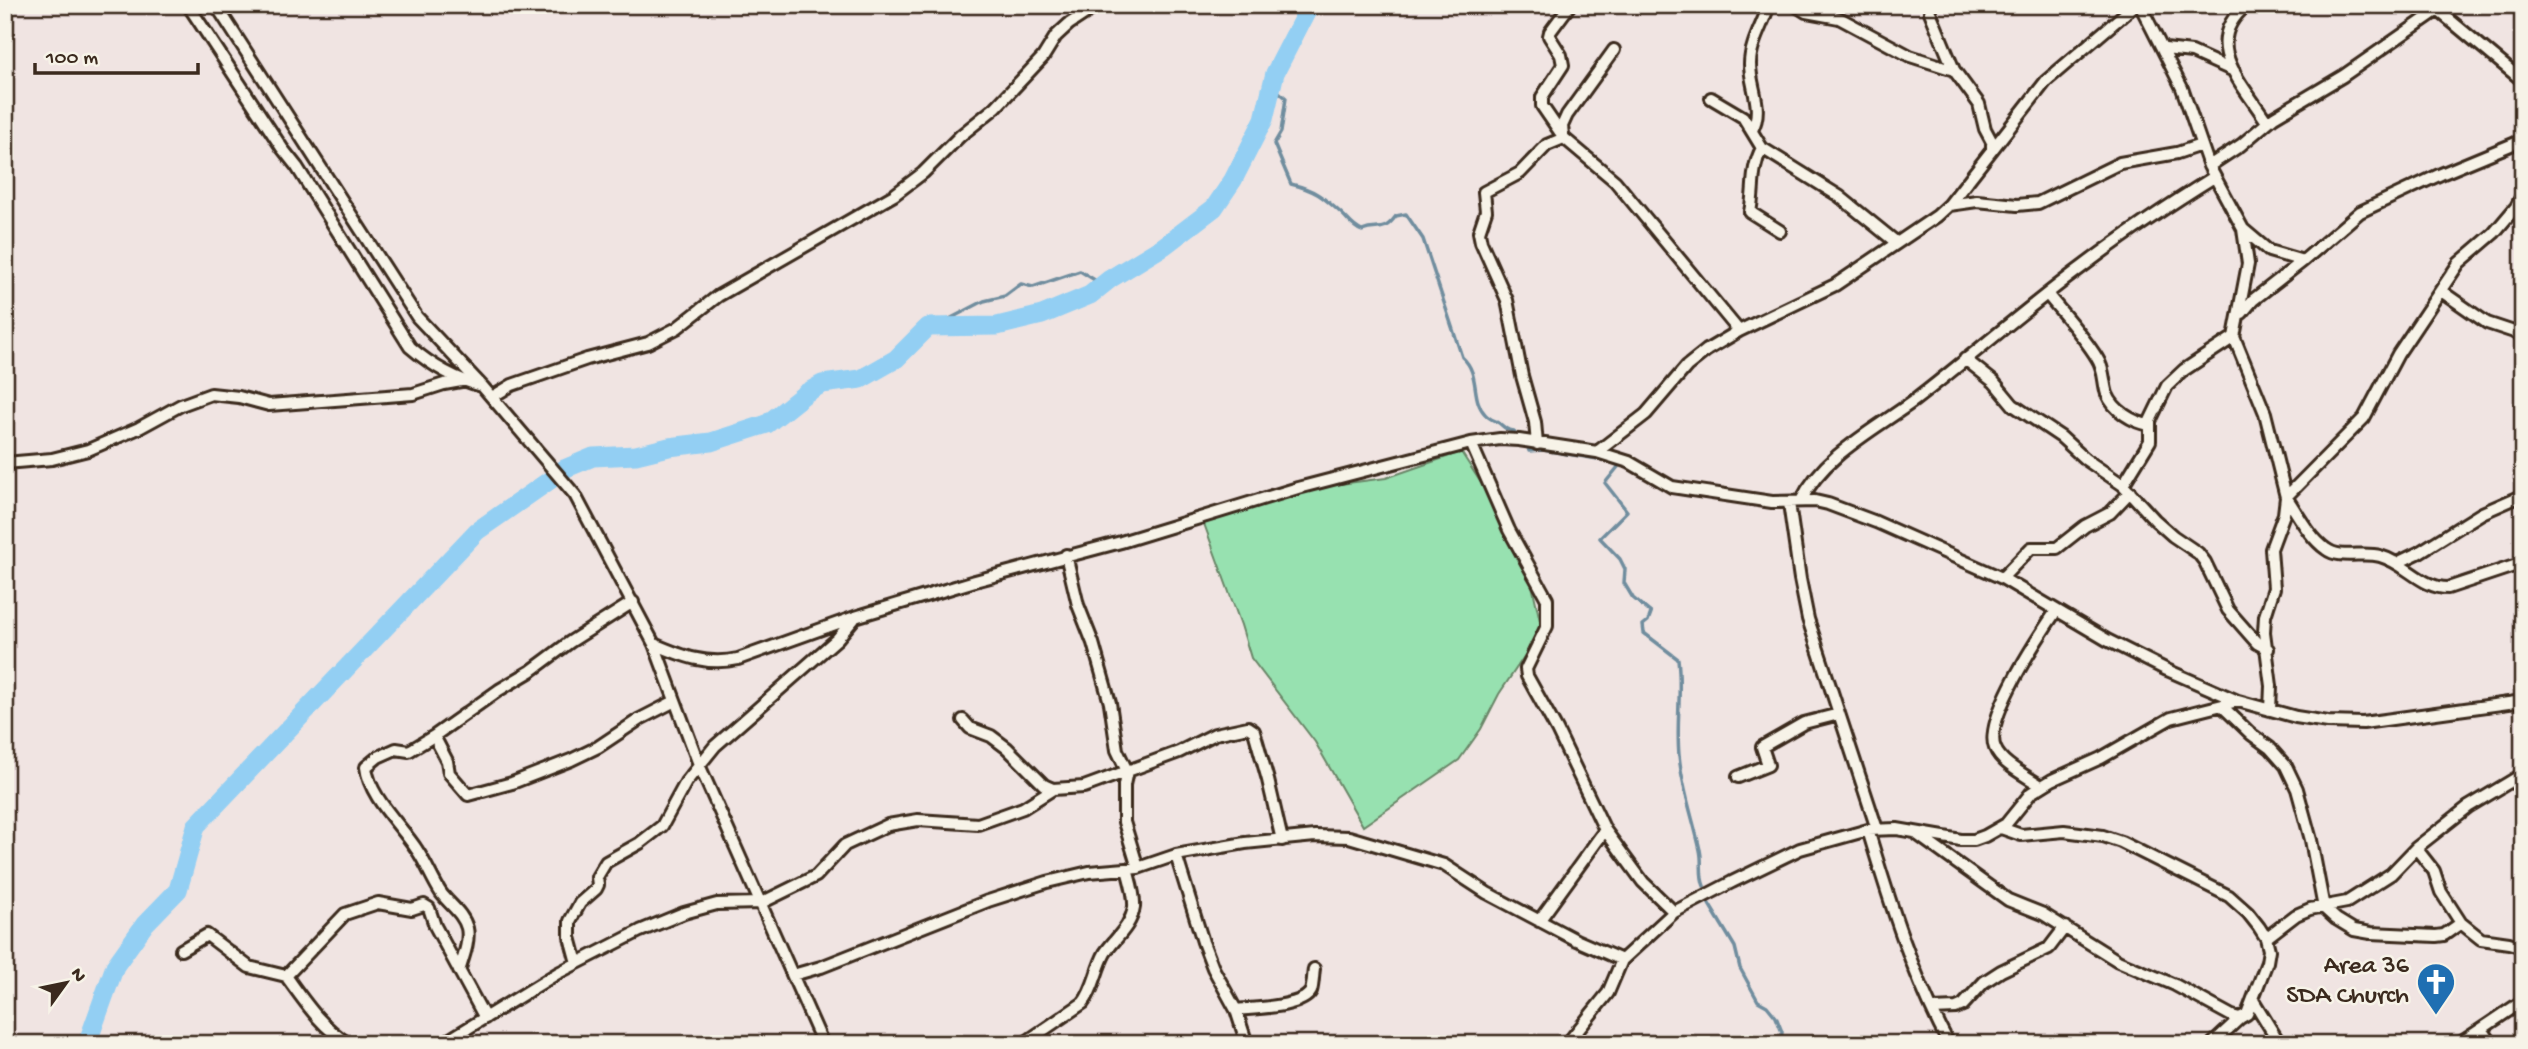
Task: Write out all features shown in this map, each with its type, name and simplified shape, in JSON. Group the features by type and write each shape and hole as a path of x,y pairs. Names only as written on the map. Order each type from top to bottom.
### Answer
{"street":[{"path":"188,5 297,167 410,347 430,364 463,381 483,387"},
{"path":"216,5 396,287 429,332 458,359 566,482 654,644 700,767 822,1044"},
{"path":"492,397 512,385 587,359 648,343 677,328 729,289 894,195 923,173 960,136 996,107 1043,57 1056,36 1098,5"},
{"path":"1570,5 1549,32 1563,65 1541,101 1564,138 1615,181 1739,331"},
{"path":"1752,130 1758,115 1750,63 1754,43 1769,5"},
{"path":"1795,5 1806,12 1839,18 1910,56 1954,70"},
{"path":"1597,452 1646,414 1697,357 1739,331 1835,285 1950,205 2046,81 2138,5 2165,49 2182,88 2208,166 2243,229 2269,251 2285,258 2303,261"},
{"path":"2247,5 2229,25 2223,40 2227,58 2267,122"},
{"path":"2208,166 2241,145 2267,122 2343,76 2442,8 2523,81"},
{"path":"1930,12 1954,70 1979,104 1985,129 1992,142 1992,150"},
{"path":"2165,49 2192,52 2234,71"},
{"path":"1564,138 1562,126 1567,115 1614,50"},
{"path":"1711,98 1742,117 1762,148 1839,196 1897,243"},
{"path":"1536,444 1535,422 1522,376 1507,300 1481,243 1479,232 1486,217 1484,192 1520,173 1547,145 1564,138"},
{"path":"2240,315 2253,300 2360,212 2523,140"},
{"path":"1950,205 1977,201 2017,205 2038,203 2120,163 2177,153 2201,145"},
{"path":"1762,148 1753,167 1750,212 1780,231"},
{"path":"1801,501 1809,485 1830,463 2081,267 2214,177"},
{"path":"2270,710 2271,686 2264,632 2265,617 2274,588 2271,549 2284,514 2286,497 2364,418 2398,354 2459,263 2494,233 2516,207 2523,194"},
{"path":"2243,229 2248,264 2234,338 2265,413 2286,497 2313,536 2333,554 2368,553 2382,556 2406,567 2428,585 2448,588 2523,563"},
{"path":"2441,291 2487,323 2523,335"},
{"path":"2047,294 2095,355 2105,375 2107,393 2112,401 2131,419 2149,425"},
{"path":"2001,578 2031,548 2057,548 2085,526 2109,513 2127,489 2150,441 2149,425 2167,386 2184,370 2234,338"},
{"path":"1965,359 1994,382 2013,405 2061,437 2085,459 2127,489 2155,520 2198,553 2228,610 2258,643 2268,649"},
{"path":"5,463 52,459 88,450 139,428 181,405 211,394 239,397 270,405 413,394 463,381"},
{"path":"654,644 685,657 721,662 738,659 855,617 1066,555 1121,542 1298,488 1471,443 1500,439 1597,452 1629,462 1672,487 1705,494 1789,503 1801,501 1828,504 1876,522 2001,578 2131,652 2238,701 2270,710 2328,722 2363,723 2523,701"},
{"path":"1471,443 1509,530 1547,599 1547,626 1525,669 1527,677 1557,730 1605,830 1643,882 1674,912"},
{"path":"2397,563 2482,513 2523,495"},
{"path":"1789,503 1808,619 1839,714 1891,907 1950,1044"},
{"path":"1023,1044 1083,1003 1089,996 1093,978 1105,953 1122,934 1134,908 1133,868 1124,822 1124,785 1127,771 1117,750 1110,703 1093,643 1078,605 1066,555"},
{"path":"459,971 467,928 459,913 442,895 418,851 401,831 367,778 366,767 377,757 396,750 409,751 434,736 633,602"},
{"path":"2041,786 2002,758 1995,750 1992,738 2000,711 2021,664 2056,611"},
{"path":"577,963 570,937 570,921 580,903 596,890 597,877 606,862 640,843 662,826 686,782 715,746 837,639 855,617"},
{"path":"434,736 447,761 449,773 468,795 512,783 571,760 675,701"},
{"path":"1567,1044 1608,993 1622,960 1674,912 1800,849 1872,830 1913,831 1961,841 1974,840 2001,828 2031,793 2041,786 2101,758 2171,719 2238,701"},
{"path":"2222,706 2270,748 2286,766 2301,802 2324,908 2336,919 2354,930 2371,933 2444,935 2461,923"},
{"path":"1738,777 1768,765 1762,747 1804,723 1839,714"},
{"path":"963,720 970,728 991,736 1007,748 1044,785 1053,789 1084,787 1179,752 1215,734 1248,727 1254,731 1265,767 1282,840"},
{"path":"2266,938 2296,915 2347,902 2391,874 2416,848 2468,807 2523,774"},
{"path":"442,1044 577,963 640,930 717,904 761,902 816,876 845,845 888,825 918,820 978,824 1023,808 1053,789"},
{"path":"2001,828 2021,835 2064,831 2103,836 2121,842 2229,896 2248,913 2266,938 2269,950 2267,962 2247,1014 2212,1044"},
{"path":"1539,921 1605,830"},
{"path":"1913,831 2008,900 2043,914 2118,961 2175,985 2240,1018"},
{"path":"793,975 821,967 999,897 1089,872 1133,868 1176,855 1282,840 1349,837 1444,865 1487,893 1539,921 1622,960"},
{"path":"2416,848 2434,871 2441,892 2461,923 2481,939 2523,947"},
{"path":"1176,855 1208,955 1236,1010 1247,1044"},
{"path":"286,976 345,914 378,903 412,909 424,905 429,908 435,926 485,1017"},
{"path":"1933,1009 1963,1005 1993,976 2049,948 2065,927"},
{"path":"181,950 207,935 249,967 286,976 313,1013 333,1034 349,1044"},
{"path":"1236,1010 1286,1005 1304,997 1311,991 1314,968"},
{"path":"2253,999 2280,1044"},
{"path":"2459,1044 2523,1001"},
{"path":"2482,1029 2492,1044"}],"green space":[{"path":"1461,452 1483,486 1530,576 1542,630 1459,760 1363,826 1315,742 1251,658 1203,521 1317,487 1386,478"}],"waterway":[{"path":"564,469 593,457 636,455 669,447 711,442 767,424 806,393 822,384 861,379 896,359 928,327 997,326 1042,315 1090,295 1110,279 1164,246 1214,208 1233,180 1264,119 1275,73 1310,5"},
{"path":"1272,86 1286,98 1281,132 1274,144 1291,184 1318,194 1362,231 1383,227 1396,216 1406,214 1423,239 1462,357 1474,378 1480,408 1488,417 1517,435"},
{"path":"934,327 984,301 1005,296 1021,284 1033,287 1080,271 1103,285"},
{"path":"1527,444 1529,451 1543,450 1616,462 1618,467 1605,483 1627,511 1600,538 1620,559 1625,569 1624,583 1633,598 1651,613 1643,625 1644,633 1678,659 1680,767 1700,850 1704,886"},
{"path":"87,1044 115,966 145,924 178,890 196,826 477,531 553,478"},
{"path":"1709,904 1735,947 1740,968 1758,1001 1767,1006 1776,1017 1782,1032 1781,1044"}],"place":[{"name":"Area 36 SDA Church","path":"2436,1016"}]}
